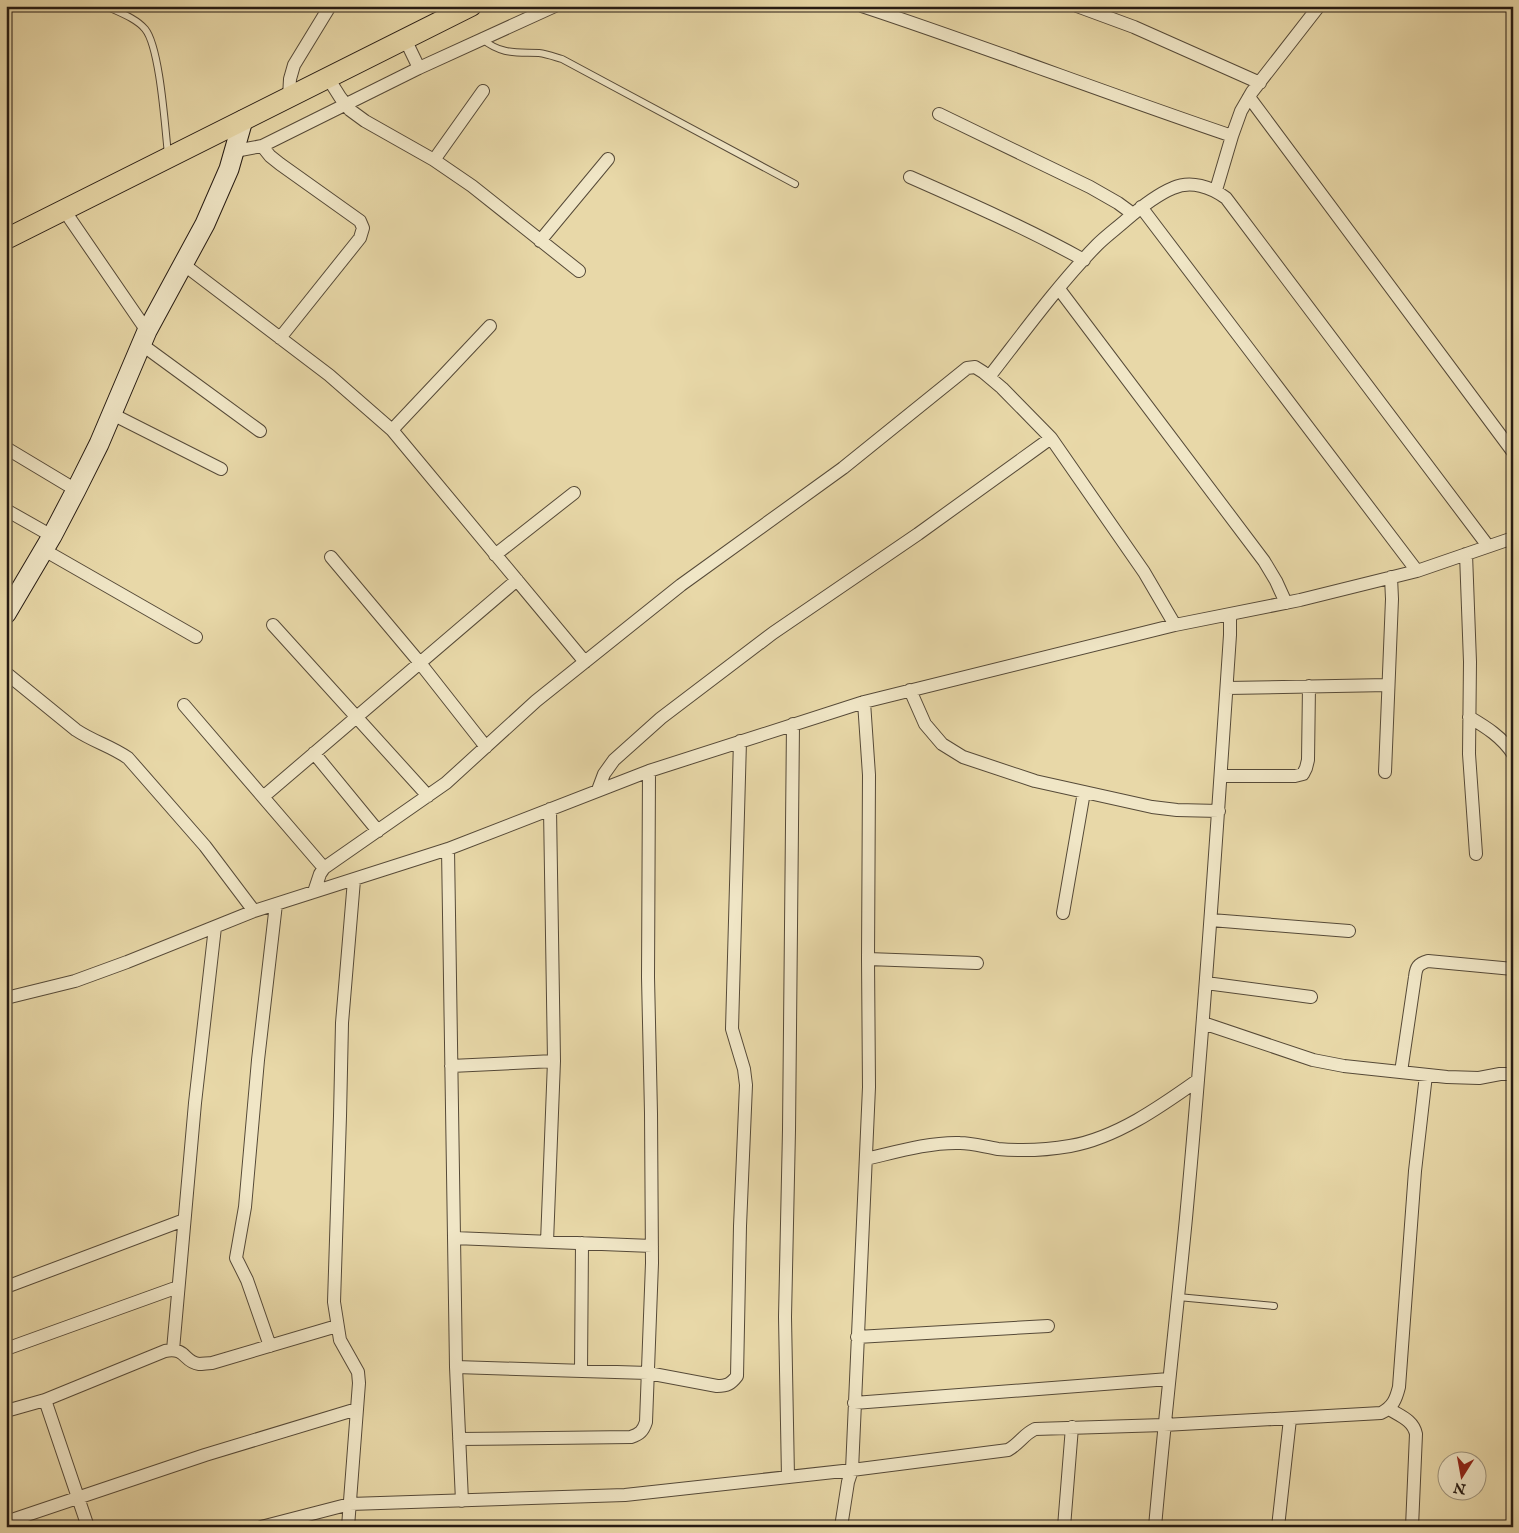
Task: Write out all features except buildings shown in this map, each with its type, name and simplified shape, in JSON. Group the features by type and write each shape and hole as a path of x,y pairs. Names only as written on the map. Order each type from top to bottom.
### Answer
{"main road":[{"path":"6,239 471,6"}],"street":[{"path":"289,97 290,79 294,65 330,6"},
{"path":"235,151 262,146 419,68 555,6"},
{"path":"862,6 1232,136"},
{"path":"1077,6 1134,27 1260,82"},
{"path":"1216,190 1241,111 1260,82 1319,6"},
{"path":"405,39 419,68"},
{"path":"328,78 346,104 365,121 434,160 472,186 579,271"},
{"path":"434,160 483,91"},
{"path":"1249,98 1513,452"},
{"path":"939,114 1137,211 1417,571"},
{"path":"7,609 48,543 99,444 144,338 205,224 235,151 243,120"},
{"path":"262,146 280,164 360,220 364,228 360,238 280,338"},
{"path":"540,240 608,159"},
{"path":"910,177 1003,219 1084,260"},
{"path":"989,377 1059,289 1098,244 1137,211 1173,187 1200,185 1216,190 1226,198 1488,546"},
{"path":"64,210 144,338 260,431"},
{"path":"184,264 329,375 392,430 585,662"},
{"path":"1059,289 1264,561 1286,603"},
{"path":"392,430 490,326"},
{"path":"314,892 324,868 428,796 462,770 536,701 681,585 843,468 967,368 975,368 989,377 1051,438 1144,572 1174,625"},
{"path":"112,414 221,469"},
{"path":"598,790 604,774 614,760 661,718 774,634 918,534 1051,438"},
{"path":"6,448 76,490"},
{"path":"495,555 574,493"},
{"path":"6,510 48,543 196,637"},
{"path":"6,998 75,981 254,911 448,849 649,771 864,702 1174,625 1286,603 1417,571 1513,538"},
{"path":"1466,554 1470,662 1469,754 1476,854"},
{"path":"331,556 420,663 486,747"},
{"path":"1384,772 1392,599 1391,577"},
{"path":"263,796 517,580"},
{"path":"1155,1527 1206,983 1227,688 1230,614"},
{"path":"273,624 428,796"},
{"path":"6,673 82,734 114,748 128,758 205,846 254,911"},
{"path":"1227,688 1388,684"},
{"path":"1221,776 1295,776 1303,774 1308,760 1309,686"},
{"path":"910,690 925,724 942,744 963,757 1035,782 1152,807 1177,810 1219,811"},
{"path":"841,1527 848,1482 852,1470 870,1086 868,959 869,775 864,702"},
{"path":"184,705 324,868"},
{"path":"1469,717 1506,743 1513,754"},
{"path":"788,1477 785,1317 793,724"},
{"path":"456,1367 648,1373 717,1386 732,1384 737,1376 740,1226 746,1085 744,1068 732,1029 740,741"},
{"path":"314,753 378,831"},
{"path":"459,1439 631,1437 638,1435 643,1430 646,1422 652,1246 648,977 649,771"},
{"path":"1063,913 1084,792"},
{"path":"547,1242 554,1061 550,809"},
{"path":"448,849 456,1367 462,1501"},
{"path":"348,1527 359,1383 358,1372 340,1340 337,1326 334,1302 334,1259 342,1023 354,880"},
{"path":"270,1346 247,1280 236,1258 245,1207 258,1060 276,904"},
{"path":"1211,920 1349,931"},
{"path":"173,1350 177,1326 178,1287 195,1103 215,927"},
{"path":"868,959 978,963"},
{"path":"1401,1072 1414,977 1416,968 1421,963 1428,961 1513,969"},
{"path":"1206,983 1311,997"},
{"path":"1202,1023 1313,1060 1344,1066 1426,1075 1479,1078 1500,1074 1513,1074"},
{"path":"451,1066 554,1061"},
{"path":"261,1527 350,1504 625,1495 852,1470 1008,1450 1015,1446 1026,1433 1034,1429 1164,1425 1381,1413 1389,1409 1395,1401 1399,1387 1415,1171 1426,1075"},
{"path":"866,1159 939,1144 961,1143 999,1149 1070,1146 1098,1138 1155,1111 1198,1080"},
{"path":"6,1287 184,1220"},
{"path":"454,1238 652,1246"},
{"path":"581,1371 582,1243"},
{"path":"6,1349 178,1287"},
{"path":"6,1411 45,1400 165,1351 182,1352 198,1364 212,1363 337,1326"},
{"path":"857,1337 1048,1326"},
{"path":"854,1403 1168,1379"},
{"path":"45,1400 88,1527"},
{"path":"6,1522 205,1455 357,1409"},
{"path":"1389,1409 1409,1421 1414,1427 1416,1434 1412,1527"},
{"path":"1278,1527 1290,1419"},
{"path":"1064,1527 1072,1427"}],"lane":[{"path":"106,6 133,20 145,30 152,43 157,68 168,158"},
{"path":"482,39 492,47 506,52 542,53 562,59 795,184"},
{"path":"1178,1297 1274,1306"}]}
